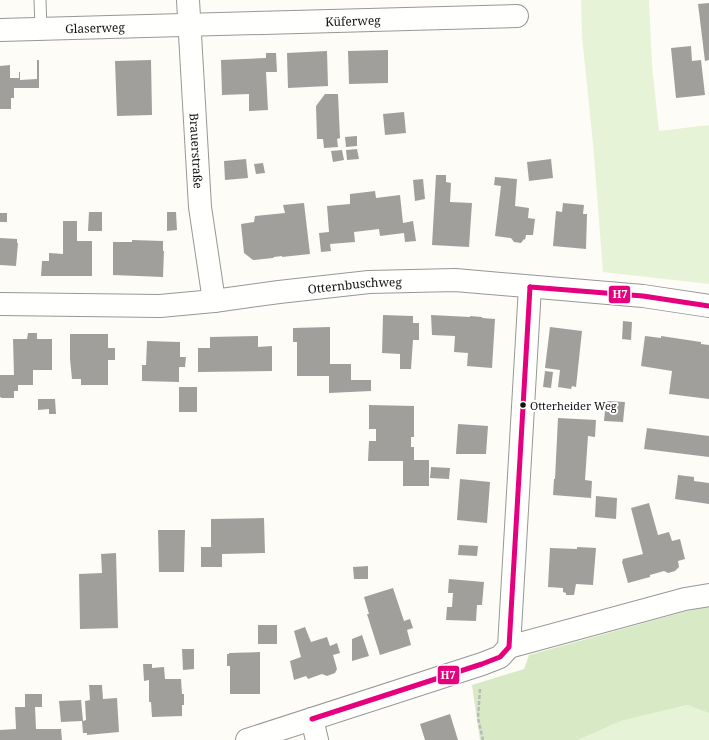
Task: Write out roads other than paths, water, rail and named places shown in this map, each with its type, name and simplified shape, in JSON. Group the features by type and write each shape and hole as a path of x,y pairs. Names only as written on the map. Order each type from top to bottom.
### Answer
{"street":[{"name":"Brauerstraße","path":"188,0 200,207 214,301"},
{"name":"Küferweg","path":"189,26 517,16"},
{"name":"Glaserweg","path":"0,30 189,26"},
{"name":"Otternbuschweg","path":"0,304 160,306 369,282 455,280 643,296 709,306"},
{"path":"509,647 530,287"},
{"path":"247,740 482,664 500,657 509,647 677,601 709,595"},
{"path":"312,719 317,740"}],"lane":[{"path":"40,0 41,29"}],"place":[{"name":"Otterheider Weg","path":"523,405"}]}
